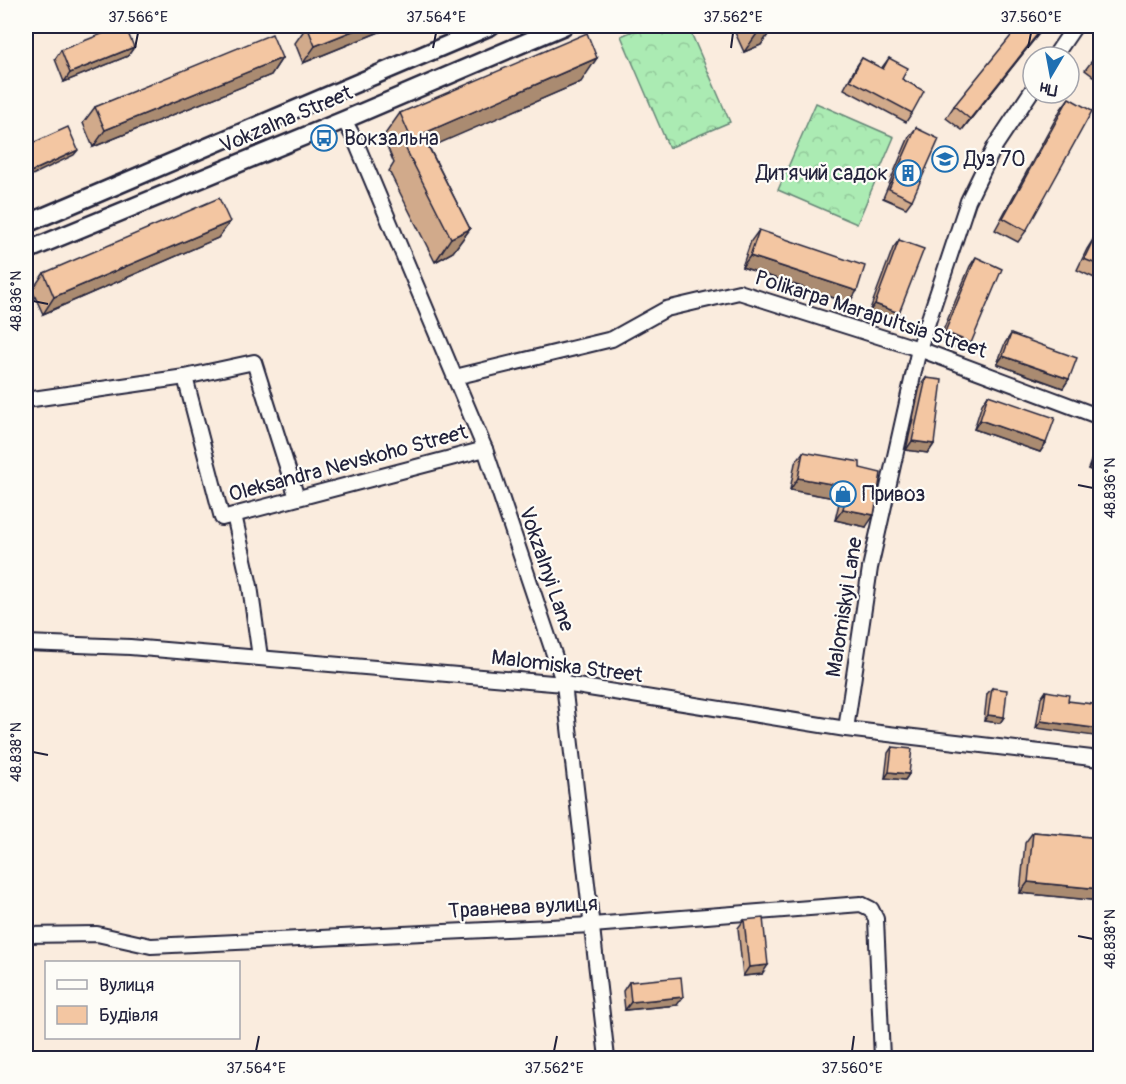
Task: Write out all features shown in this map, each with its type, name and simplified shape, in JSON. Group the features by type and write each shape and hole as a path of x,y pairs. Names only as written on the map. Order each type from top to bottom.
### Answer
{"street":[{"name":"Vokzalna Street","path":"26,224 490,26"},
{"name":"Vokzalna Street","path":"26,251 344,120 564,26"},
{"path":"1062,45 1075,26"},
{"name":"Malomiskyi Lane","path":"846,729 870,568 919,349 968,201 995,147 1023,105"},
{"name":"Vokzalnyi Lane","path":"344,120 355,140 485,449 564,684 607,1059"},
{"name":"Polikarpa Marapultsia Street","path":"455,377 612,339 666,309 739,292 919,349 1101,417"},
{"path":"26,400 185,377 254,362 297,498"},
{"path":"185,377 250,586 260,657"},
{"name":"Oleksandra Nevskoho Street","path":"228,517 485,449"},
{"name":"Malomiska Street","path":"26,643 108,646 260,657 564,684 846,729 1101,759"},
{"name":"Травнева вулиця","path":"26,935 97,934 151,946 592,925 861,904 866,906 876,919 882,1059"}],"green space":[{"path":"645,26 688,26 730,122 669,148 621,36"},
{"path":"816,103 894,137 857,224 778,190"}],"building":[{"path":"125,26 134,47 70,73 61,50"},
{"path":"307,26 365,26 315,46"},
{"path":"1019,26 1044,26 1029,45 1021,45 1021,55 970,119 954,106"},
{"path":"587,33 597,58 422,134 470,229 451,238 405,147 413,143 400,113"},
{"path":"272,34 282,58 105,130 95,107"},
{"path":"1101,49 1101,64 1093,59"},
{"path":"862,58 883,69 889,58 908,68 902,79 924,91 912,113 850,80"},
{"path":"1065,105 1081,105 1092,111 1026,231 1003,218"},
{"path":"68,127 78,150 26,174 26,146"},
{"name":"Дитячий садок","path":"916,128 939,139 912,200 889,189"},
{"path":"219,198 230,222 54,297 44,273"},
{"path":"759,230 865,266 857,291 750,256"},
{"path":"1094,238 1101,240 1101,266 1084,259"},
{"path":"899,240 924,249 899,313 875,304"},
{"path":"976,257 1002,269 971,343 945,332"},
{"path":"1011,334 1077,358 1069,379 1003,356"},
{"path":"926,378 942,380 934,444 912,441"},
{"path":"988,395 1055,418 1046,443 980,420"},
{"path":"1101,442 1101,463 1094,460"},
{"path":"803,452 860,462 860,468 881,473 874,515 843,509 848,487 798,478"},
{"path":"992,688 1007,690 1004,717 988,715"},
{"path":"1046,691 1069,695 1068,701 1101,705 1101,729 1041,721"},
{"path":"892,747 912,749 909,774 889,772"},
{"path":"1033,832 1101,838 1101,889 1028,882"},
{"path":"763,918 768,965 749,967 744,920"},
{"path":"681,977 683,997 631,1002 629,982"}],"place":[{"name":"Вокзальна","path":"324,138"},
{"name":"Дуз 70","path":"945,159"},
{"name":"Дитячий садок","path":"908,173"},
{"name":"Привоз","path":"843,494"}]}
